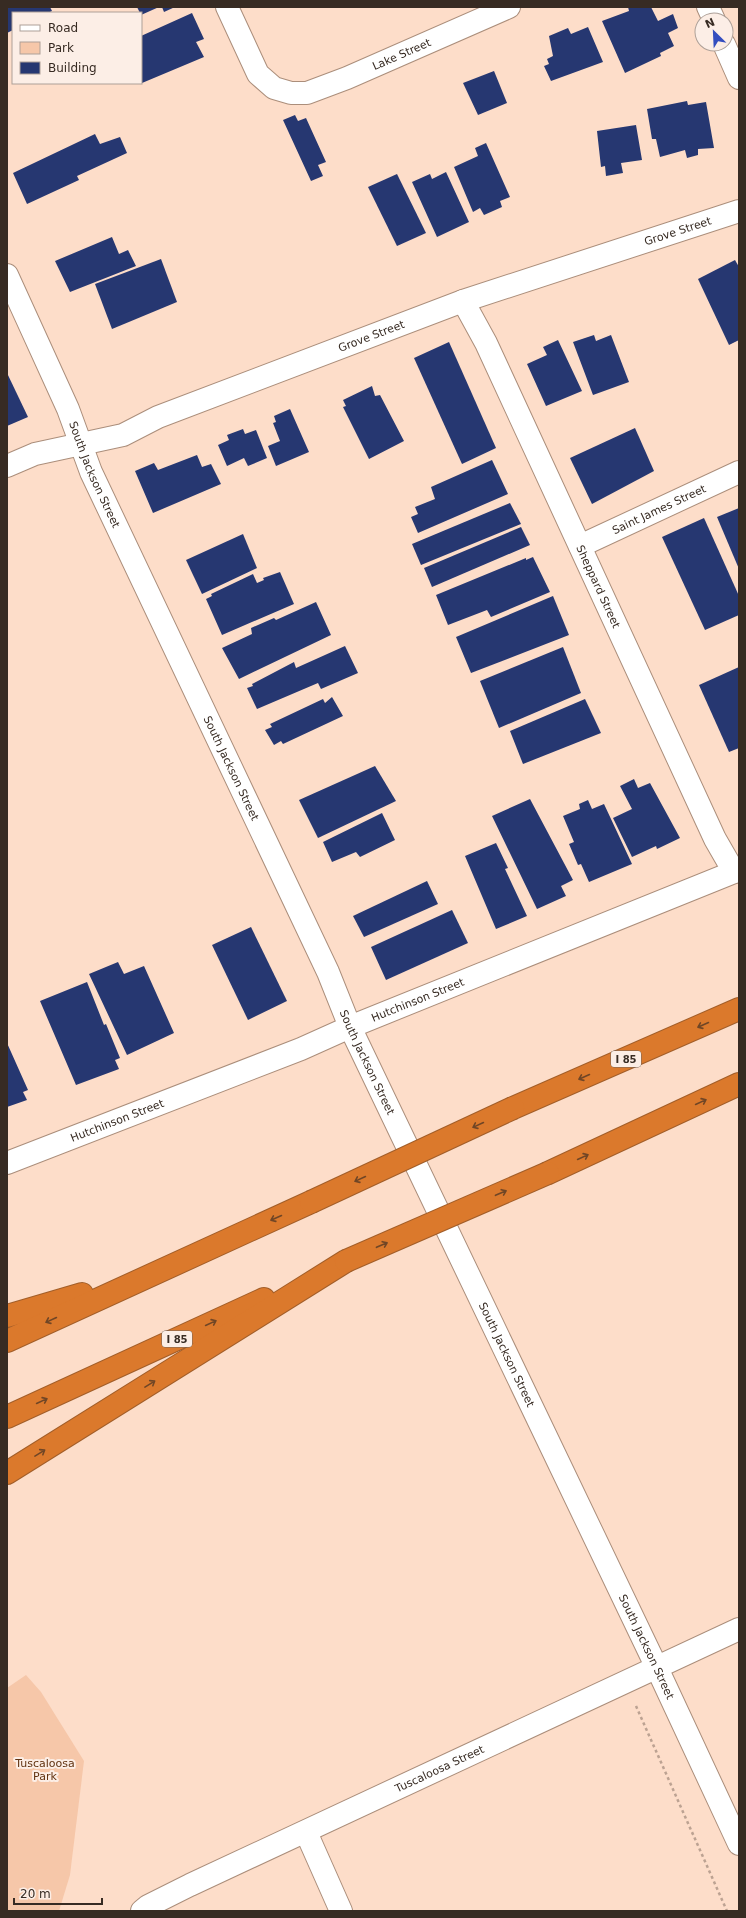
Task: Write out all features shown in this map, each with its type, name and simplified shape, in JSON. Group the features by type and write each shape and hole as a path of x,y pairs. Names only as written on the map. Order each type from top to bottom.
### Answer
{"highway":[{"name":"I 85","path":"7,1341 513,1108 739,1009"},
{"name":"I 85","path":"7,1417 346,1260 548,1173 739,1084"},
{"path":"7,1473 346,1260"},
{"path":"7,1316 163,1269"}],"street":[{"name":"Lake Street","path":"227,7 258,74 274,88 291,93 307,93 347,78 510,7"},
{"path":"728,52 739,78"},
{"name":"Grove Street","path":"7,466 35,454 80,443 123,435 158,416 463,301 739,211"},
{"name":"South Jackson Street","path":"7,275 68,410 91,472 328,972 350,1027 657,1668 739,1844"},
{"name":"Sheppard Street","path":"463,301 486,343 715,839 737,871"},
{"name":"Saint James Street","path":"580,546 739,472"},
{"name":"Hutchinson Street","path":"7,1163 301,1049 350,1027 737,871"},
{"name":"Tuscaloosa Street","path":"142,1911 148,1906 190,1885 739,1629"},
{"path":"306,1832 342,1911"}],"path":[{"path":"626,1682 727,1911"}],"green space":[{"name":"Tuscaloosa Park","path":"26,1675 41,1692 84,1761 70,1875 59,1911 7,1911 7,1688"}],"building":[{"path":"7,7 50,7 52,11 50,12 12,12 12,30 7,33"},
{"path":"137,7 159,7 142,15 142,12 140,12"},
{"path":"162,7 175,7 164,12"},
{"path":"628,7 651,7 658,21 673,14 678,28 668,33 674,46 660,53 661,56 625,73 602,21 629,11"},
{"path":"192,13 204,39 196,42 204,57 142,83 142,36"},
{"path":"588,27 603,62 551,81 544,66 549,64 547,59 553,56 549,36 568,28 571,34"},
{"path":"494,71 507,103 478,115 463,83"},
{"path":"687,101 688,105 706,102 714,148 698,149 698,155 687,158 685,150 660,157 656,139 652,139 647,109"},
{"path":"295,115 298,121 306,118 326,162 318,165 323,176 311,181 283,120"},
{"path":"636,125 642,160 621,163 623,173 606,176 605,166 601,167 597,131"},
{"path":"95,134 100,144 120,137 127,153 77,176 79,180 27,204 13,173"},
{"path":"486,143 510,197 500,201 502,207 484,215 480,208 473,212 454,167 478,156 475,148"},
{"path":"446,172 469,222 437,237 412,182 430,174 432,179"},
{"path":"397,174 426,233 397,246 368,187"},
{"path":"112,237 119,254 128,250 136,266 70,292 55,261"},
{"path":"161,259 177,302 112,329 95,284"},
{"path":"735,260 739,267 739,340 729,345 698,279"},
{"path":"594,335 596,341 611,335 629,382 593,395 573,342"},
{"path":"558,340 582,391 546,406 527,364 547,355 543,347"},
{"path":"449,342 496,448 462,464 414,358"},
{"path":"7,373 28,417 7,426"},
{"path":"372,386 375,396 380,395 404,441 369,459 343,407 346,406 343,400"},
{"path":"290,409 309,452 276,466 268,446 280,441 273,423 276,422 274,416"},
{"path":"635,428 654,471 592,504 570,458"},
{"path":"243,429 245,434 256,430 267,458 248,466 244,458 227,466 218,445 229,440 227,435"},
{"path":"197,455 202,467 211,464 221,484 153,513 135,471 154,463 158,470"},
{"path":"492,460 508,494 418,533 411,517 418,514 415,507 435,499 431,487"},
{"path":"510,503 521,524 421,565 412,544"},
{"path":"739,508 739,569 717,517"},
{"path":"704,518 739,596 739,615 705,630 662,537"},
{"path":"521,527 530,545 432,587 424,568"},
{"path":"243,534 257,568 202,594 186,560"},
{"path":"533,557 550,592 491,617 487,610 448,625 436,595 526,558 526,560"},
{"path":"280,572 294,604 222,635 206,599 212,596 211,594 253,574 257,583 264,580 263,578"},
{"path":"553,596 569,635 471,673 456,637"},
{"path":"316,602 331,635 239,679 222,648 252,634 251,628 274,618 276,620"},
{"path":"345,646 358,673 321,689 318,683 257,709 247,688 253,686 252,684 294,662 296,668"},
{"path":"563,647 581,693 499,728 480,681"},
{"path":"739,667 739,748 729,752 699,685"},
{"path":"332,697 343,716 283,744 281,741 274,745 265,730 272,727 270,724 323,699 325,703"},
{"path":"585,699 601,733 523,764 510,731"},
{"path":"375,766 396,801 318,838 299,800"},
{"path":"634,779 638,788 650,783 680,838 657,849 656,846 632,857 613,818 632,809 620,786"},
{"path":"530,799 573,880 561,886 566,896 537,909 492,816"},
{"path":"588,800 592,809 604,804 632,864 589,882 581,864 578,865 569,844 574,842 563,816 580,809 579,804"},
{"path":"382,813 395,840 360,857 356,852 332,862 323,842"},
{"path":"496,843 508,868 505,869 527,916 496,929 465,856"},
{"path":"427,881 438,904 364,937 353,916"},
{"path":"452,910 468,943 386,980 371,947"},
{"path":"251,927 287,1001 248,1020 212,945"},
{"path":"118,962 124,974 144,966 174,1033 127,1055 89,974"},
{"path":"87,982 104,1025 106,1024 120,1058 115,1060 119,1069 76,1085 40,1001"},
{"path":"7,1043 28,1090 23,1092 27,1100 7,1107"}]}
